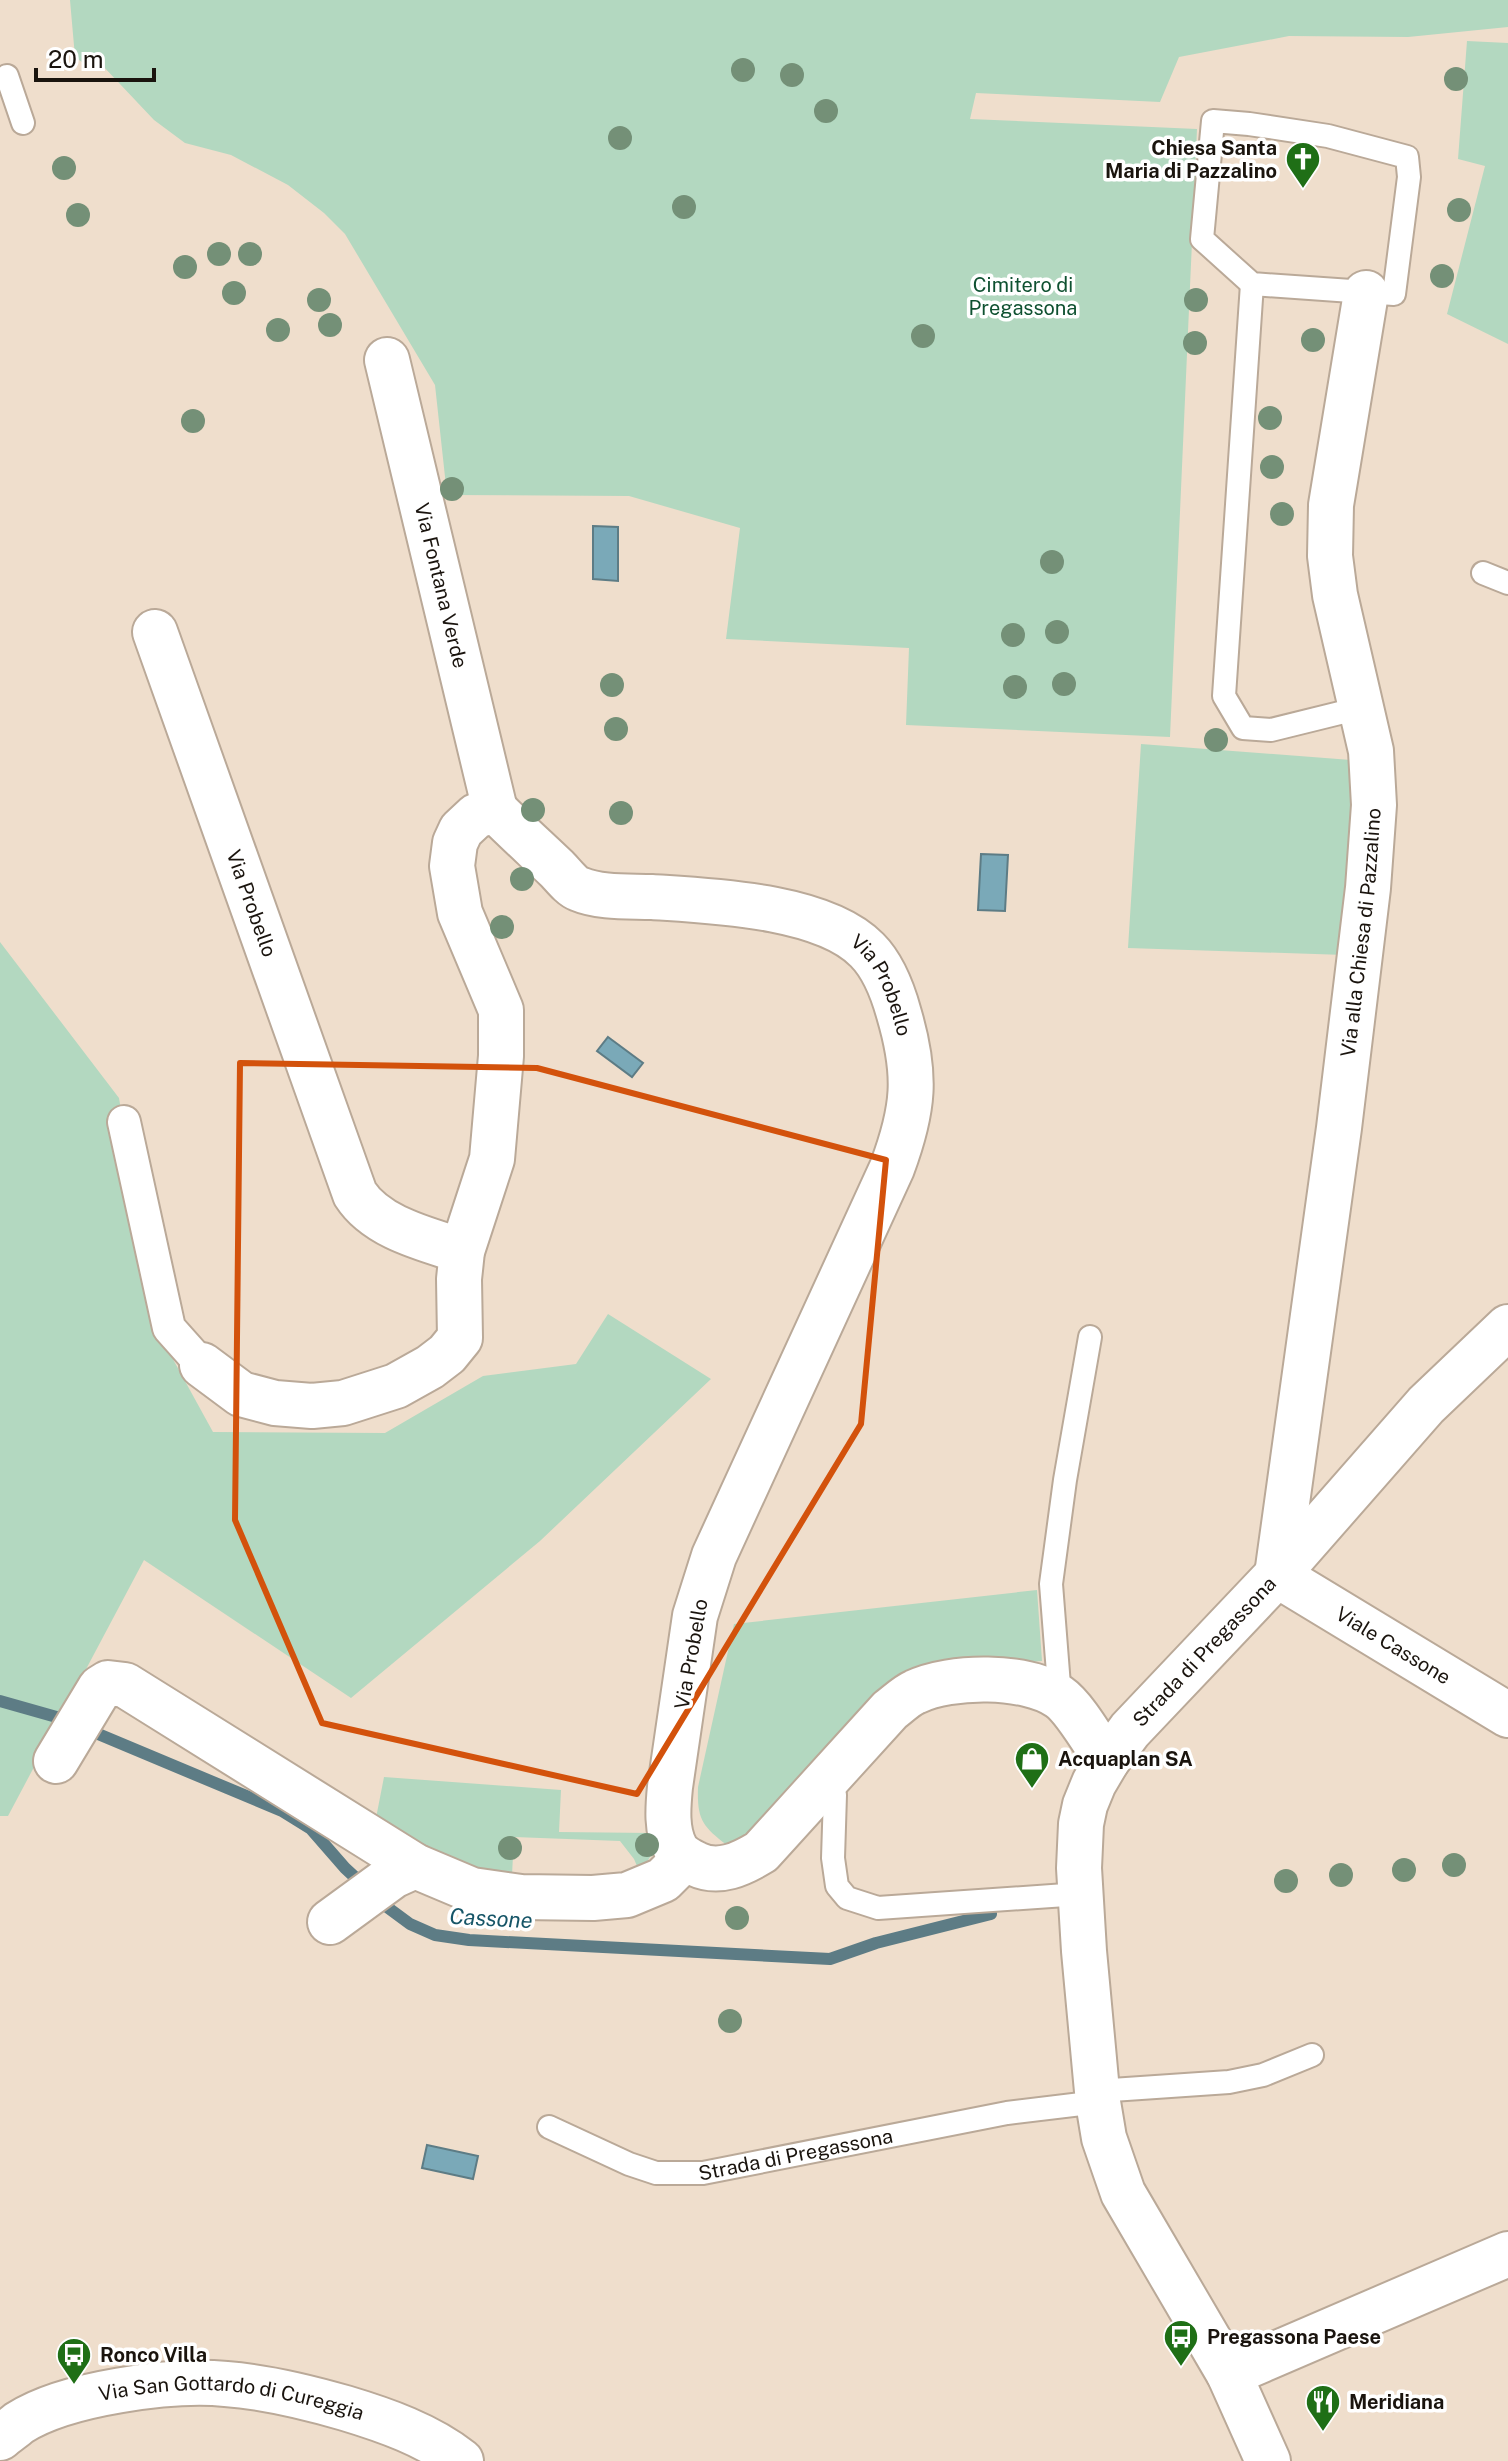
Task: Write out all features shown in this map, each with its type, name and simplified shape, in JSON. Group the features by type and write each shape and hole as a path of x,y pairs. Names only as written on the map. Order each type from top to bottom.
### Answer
{"street":[{"name":"Via alla Chiesa di Pazzalino","path":"1277,1575 1339,1128 1368,888 1374,773 1335,595 1329,532 1331,505 1380,293"},
{"name":"Via Fontana Verde","path":"387,360 495,810"},
{"name":"Via Probello","path":"155,632 355,1194 374,1216 420,1238 462,1251"},
{"path":"124,1122 169,1328 202,1365 241,1394 275,1403 312,1406 343,1403 396,1386 447,1354 460,1338 462,1251 492,1159 501,1056 501,1010 460,913 452,866 455,843 461,830 476,816 495,810"},
{"name":"Via Probello","path":"495,810 578,889 616,896 750,904 798,915 851,936 880,967 894,997 905,1036 913,1083 905,1134 714,1556 695,1616 668,1812 675,1848 684,1859"},
{"name":"Strada di Pregassona","path":"1268,2461 1229,2374 1123,2193 1104,2138 1097,2097 1080,1894 1081,1824 1089,1794 1107,1761 1130,1730 1277,1575 1426,1405 1505,1336"},
{"name":"Viale Cassone","path":"1277,1575 1508,1715"},
{"path":"56,1761 100,1688 108,1683 125,1685 404,1871 472,1890 521,1897 593,1898 627,1895 663,1880 684,1859 702,1867 720,1869 741,1864 761,1852 890,1710 913,1692 941,1683 1009,1681 1037,1686 1060,1698 1107,1761"},
{"path":"341,1913 404,1871"},
{"path":"1229,2374 1508,2254"},
{"name":"Via San Gottardo di Cureggia","path":"0,2438 21,2422 62,2404 125,2390 225,2383 277,2391 372,2416 416,2434 461,2461"}],"lane":[{"path":"7,76 23,123"},
{"path":"1213,121 1328,136 1407,157 1409,177 1380,293 1252,284 1202,239 1213,121"},
{"path":"1252,284 1224,696 1243,728 1271,730 1360,708"},
{"path":"1483,573 1508,583"},
{"path":"1060,1698 1051,1584 1090,1337"},
{"path":"828,1775 835,1795 833,1873 837,1886 847,1898 878,1908 1080,1894"},
{"path":"1097,2097 1229,2082 1263,2075 1312,2055"},
{"name":"Strada di Pregassona","path":"549,2127 656,2173 703,2173 1097,2097"}],"highlighted area":[{"path":"240,1063 537,1068 886,1160 861,1424 637,1794 322,1723 235,1520"}],"green space":[{"name":"Cimitero di Pregassona","path":"70,0 1508,0 1508,27 1408,37 1289,36 1179,57 1160,102 976,93 970,119 1197,129 1170,737 906,725 909,648 726,639 740,528 629,496 447,495 435,385 345,234 288,185 231,155 185,143 154,120 102,65 86,65 75,57"},
{"path":"1467,41 1508,43 1508,344 1447,314 1485,166 1458,159"},
{"path":"1141,744 1364,761 1345,955 1128,948"},
{"path":"0,942 119,1098 158,1332 213,1432 385,1433 483,1376 576,1364 608,1314 711,1379 540,1541 351,1698 144,1560 8,1816 0,1816"},
{"path":"1037,1590 1042,1661 933,1670 753,1843 727,1845 707,1827 700,1814 698,1787 734,1624"},
{"path":"384,1777 561,1790 559,1832 652,1833 655,1849 640,1873 620,1841 514,1837 512,1875 445,1868 376,1818"}],"water":[{"path":"593,526 618,527 618,581 593,579"},
{"path":"981,854 1008,855 1005,911 978,910"},
{"path":"608,1037 643,1063 632,1077 597,1051"},
{"path":"427,2145 478,2156 473,2179 422,2168"}],"waterway":[{"name":"Cassone","path":"0,1701 60,1718 282,1811 311,1829 345,1868 387,1907 410,1924 435,1935 469,1940 830,1959 876,1943 991,1914"}],"place":[{"name":"Chiesa Santa Maria di Pazzalino","path":"1303,190"},
{"name":"Acquaplan SA","path":"1032,1790"},
{"name":"Pregassona Paese","path":"1181,2368"},
{"name":"Ronco Villa","path":"74,2386"},
{"name":"Meridiana","path":"1323,2433"}]}
